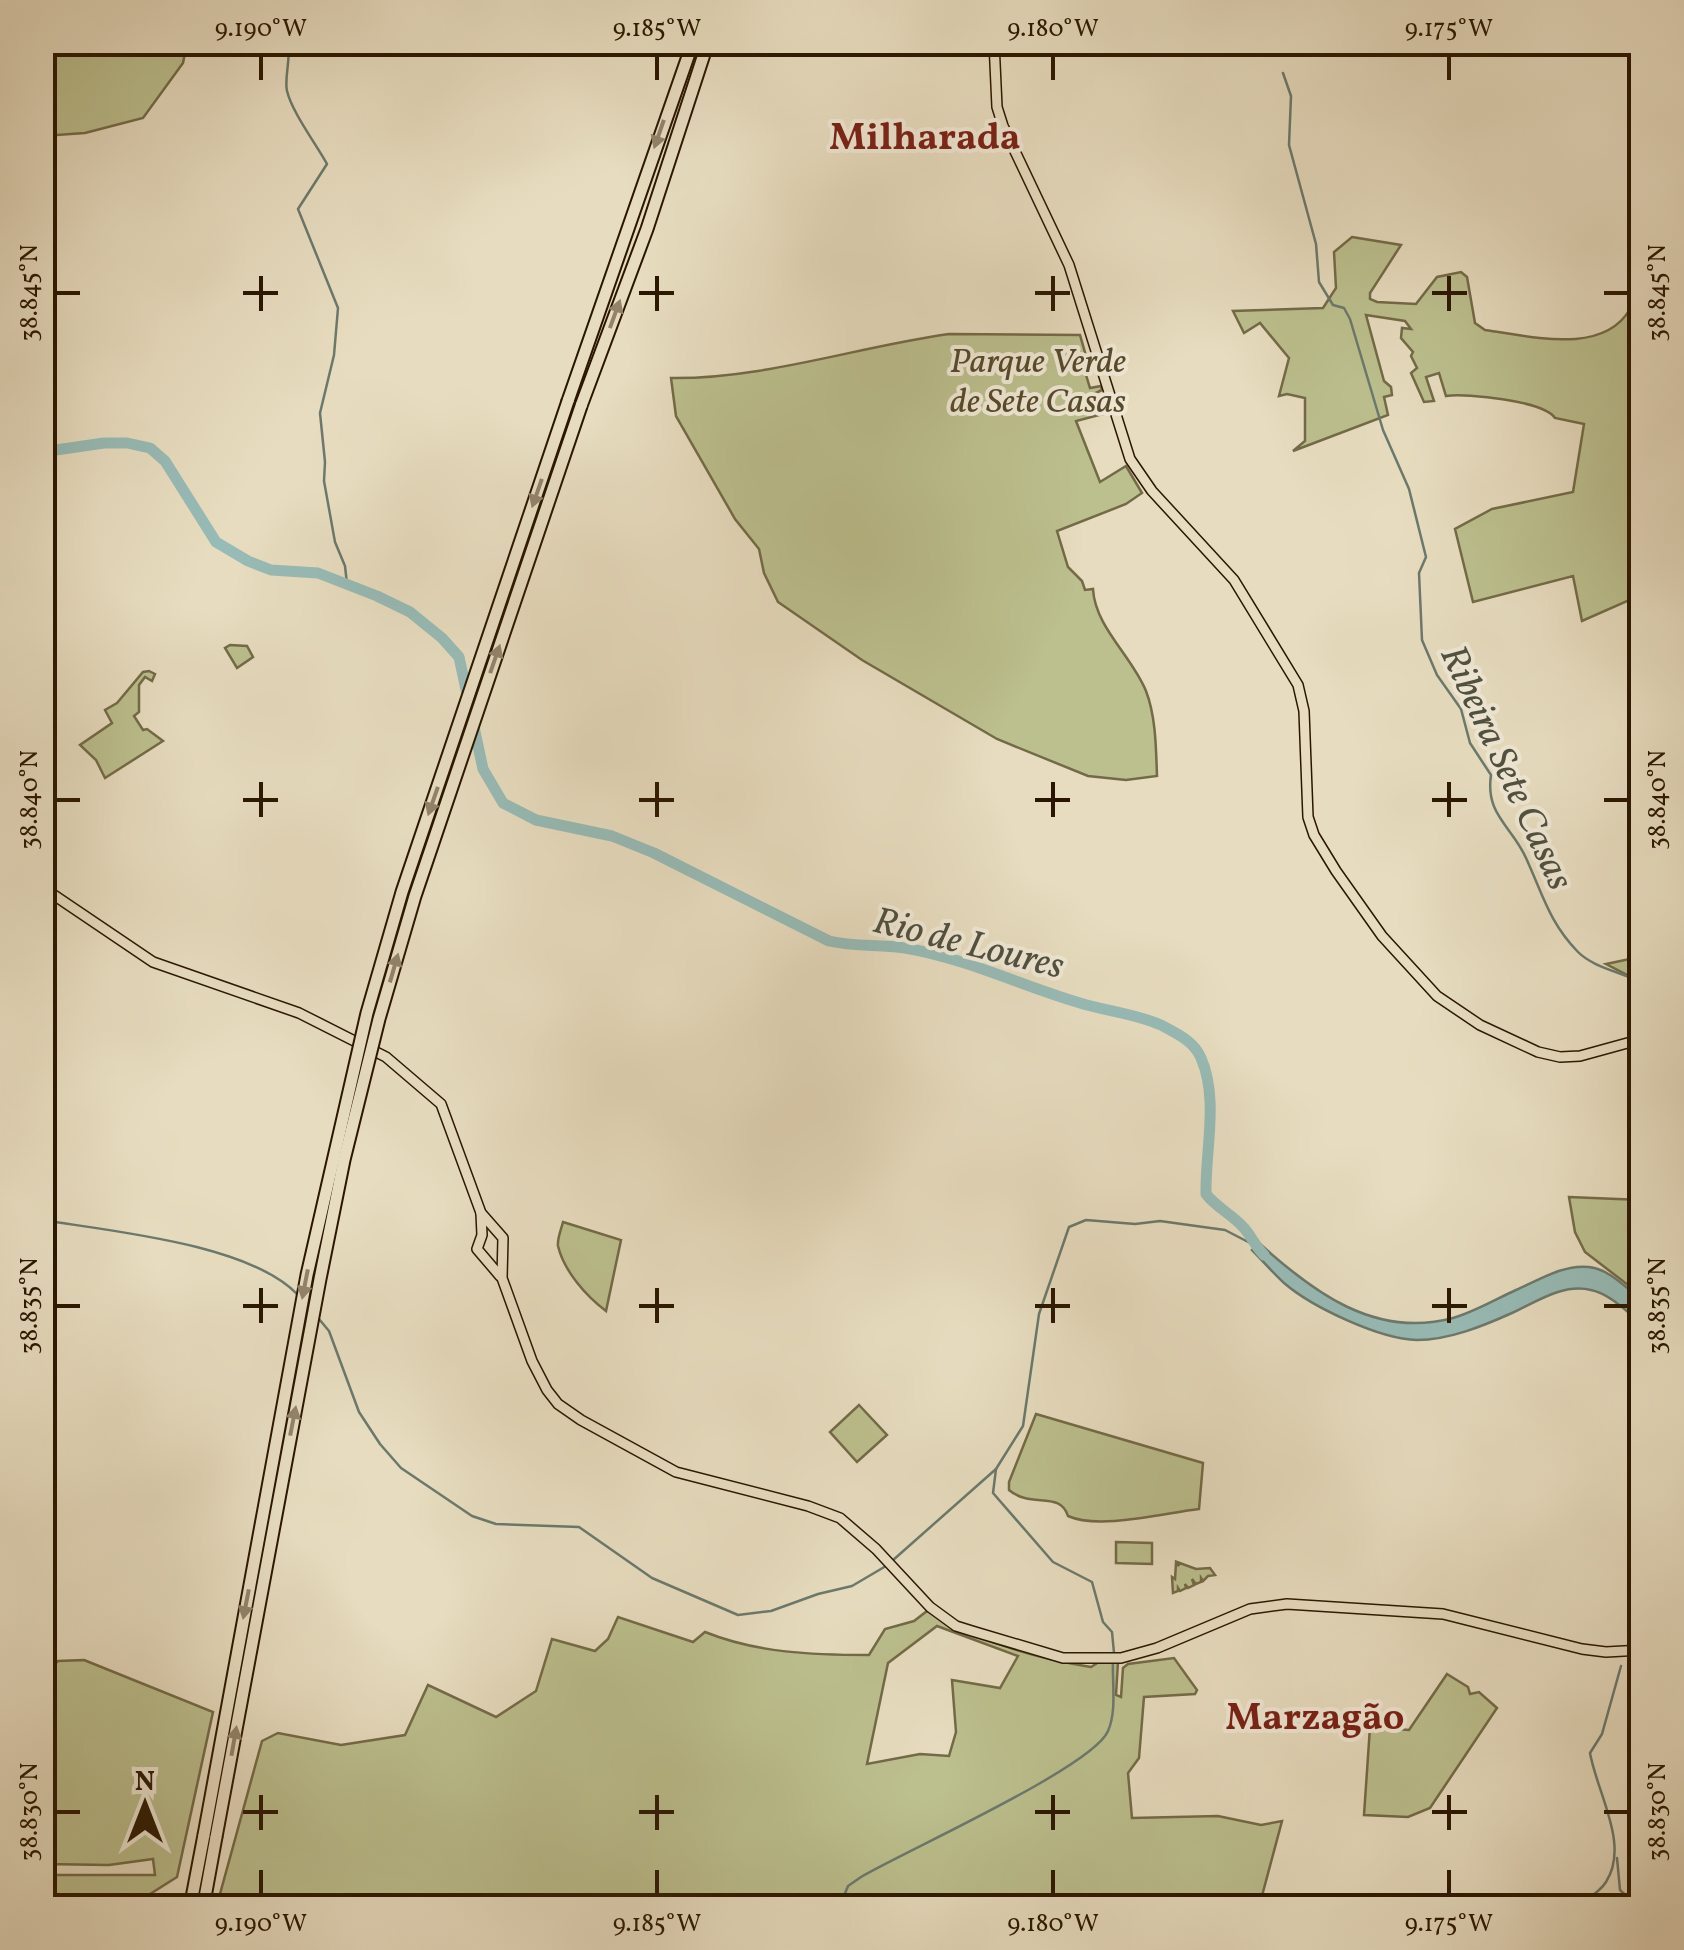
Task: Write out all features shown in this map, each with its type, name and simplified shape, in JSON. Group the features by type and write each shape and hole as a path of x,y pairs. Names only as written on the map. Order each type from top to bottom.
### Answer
{"highway":[{"path":"204,1908 210,1836 307,1275 367,1013 402,892 693,42"},
{"path":"190,1904 210,1836 323,1262 378,1019 415,896 708,42"}],"main road":[{"path":"994,42 1003,126 1069,265 1123,444 1152,491 1234,580 1298,685 1304,711 1308,818 1336,871 1382,936 1437,996 1480,1025 1538,1052 1560,1057 1580,1056 1642,1039"},
{"path":"42,887 152,962 299,1013 398,1066 441,1104 481,1214 482,1235 477,1249 502,1278"},
{"path":"481,1214 505,1243 502,1278 537,1371 552,1398 566,1410 676,1472 834,1516 854,1528 930,1607 956,1626 1046,1654 1118,1658 1142,1654 1250,1609 1287,1604 1443,1614 1606,1652 1639,1651"},
{"path":"482,1235 496,1232"},
{"path":"487,1260 501,1256"}],"green space":[{"path":"42,43 187,43 183,63 143,118 85,133 43,136"},
{"path":"1352,237 1401,245 1370,293 1370,299 1377,302 1416,304 1437,277 1461,272 1467,277 1475,323 1485,330 1544,338 1584,338 1618,324 1630,309 1633,317 1641,316 1641,595 1582,621 1573,576 1473,602 1455,529 1492,509 1573,492 1584,424 1555,418 1521,403 1446,396 1439,373 1426,377 1434,401 1424,402 1411,373 1417,368 1413,352 1401,338 1402,328 1411,329 1405,321 1366,315 1384,381 1391,387 1392,395 1384,397 1388,415 1293,451 1305,441 1305,398 1279,396 1289,358 1260,323 1244,333 1233,311 1323,308 1336,288 1334,252"},
{"name":"Parque Verde de Sete Casas","path":"949,334 1080,335 1090,388 1101,386 1102,390 1079,401 1082,411 1104,407 1107,413 1076,421 1100,482 1126,466 1142,493 1126,504 1057,531 1068,567 1085,590 1093,589 1100,616 1146,691 1154,722 1157,776 1126,780 1088,776 997,739 862,660 778,602 764,573 759,549 735,519 676,416 671,378 776,368"},
{"path":"247,646 253,657 237,668 225,648"},
{"path":"143,672 155,674 152,681 145,677 139,685 139,712 134,716 143,730 163,741 105,778 96,760 80,745 112,723 105,710 117,703"},
{"path":"1639,957 1641,982 1606,964"},
{"path":"1569,1197 1641,1200 1641,1295 1585,1252 1575,1232"},
{"path":"563,1222 621,1240 606,1311 565,1265 558,1243"},
{"path":"859,1405 887,1435 857,1462 830,1432"},
{"path":"1036,1414 1203,1463 1199,1509 1132,1519 1081,1520 1068,1516 1064,1508 1052,1501 1018,1496 1009,1490 1009,1482"},
{"path":"1116,1542 1152,1543 1152,1564 1116,1563"},
{"path":"1177,1562 1196,1569 1210,1568 1215,1575 1203,1581 1201,1578 1196,1584 1192,1579 1194,1585 1188,1588 1185,1584 1186,1588 1173,1593 1172,1577 1175,1579"},
{"path":"927,1611 986,1640 1048,1659 1091,1667 1099,1662 1118,1662 1116,1695 1121,1697 1123,1668 1128,1664 1174,1658 1197,1690 1195,1694 1144,1697 1139,1758 1128,1773 1132,1818 1218,1816 1261,1825 1282,1821 1259,1907 241,1908 241,1902 220,1894 262,1741 278,1733 341,1745 405,1735 428,1685 496,1717 536,1691 552,1639 595,1651 608,1639 618,1617 693,1642 705,1632 765,1649 848,1655 869,1655 885,1629 914,1621","holes":["937,1626 1018,1656 1000,1688 952,1680 956,1732 949,1756 920,1754 867,1764 888,1663"]},
{"path":"84,1660 213,1712 177,1877 150,1894 43,1904 43,1875 155,1875 153,1859 109,1865 43,1864 43,1675 58,1661"},
{"path":"1447,1674 1468,1687 1470,1694 1479,1692 1497,1708 1430,1808 1408,1817 1364,1815 1370,1727 1409,1730"}],"water":[{"path":"1259,1243 1324,1294 1347,1307 1397,1322 1453,1318 1552,1274 1589,1267 1603,1271 1641,1299 1641,1323 1605,1295 1570,1289 1466,1331 1441,1338 1402,1338 1347,1320 1296,1292 1252,1250"}],"waterway":[{"path":"288,42 287,91 327,164 298,209 338,308 334,355 320,413 324,481 347,584"},
{"name":"Ribeira Sete Casas","path":"1283,73 1291,96 1289,145 1316,244 1319,282 1333,305 1344,308 1350,319 1383,430 1409,489 1426,557 1419,573 1422,640 1437,675 1461,709 1470,743 1491,775 1496,810 1520,847 1560,930 1585,957 1642,983"},
{"name":"Rio de Loures","path":"42,452 104,443 150,448 165,461 216,542 271,570 318,573 410,612 459,657 483,769 503,803 536,820 612,836 654,853 829,941 905,948 950,958 1080,1003 1151,1021 1184,1038 1201,1058 1209,1090 1206,1194 1240,1223 1264,1255"},
{"path":"42,1220 140,1235 213,1252 275,1277 297,1294"},
{"path":"892,1561 996,1469 1023,1426 1039,1314 1069,1227 1086,1220 1135,1224 1160,1221 1225,1230 1254,1245"},
{"path":"319,1319 329,1331 359,1412 380,1444 401,1468 472,1516 496,1524 579,1527 652,1578 738,1615 771,1611 852,1586 886,1566"},
{"path":"996,1469 993,1493 1053,1562 1092,1582 1103,1622 1112,1632 1114,1653"},
{"path":"1634,1645 1642,1641"},
{"path":"839,1908 848,1886 861,1877 1035,1786 1095,1747 1111,1723 1113,1661"},
{"path":"1576,1908 1603,1886 1615,1852 1610,1819 1590,1753 1602,1734 1621,1666"},
{"path":"1617,1858 1620,1890 1639,1908"}],"district":[{"name":"Milharada","path":"925,136"},
{"name":"Marzagão","path":"1315,1716"}]}
